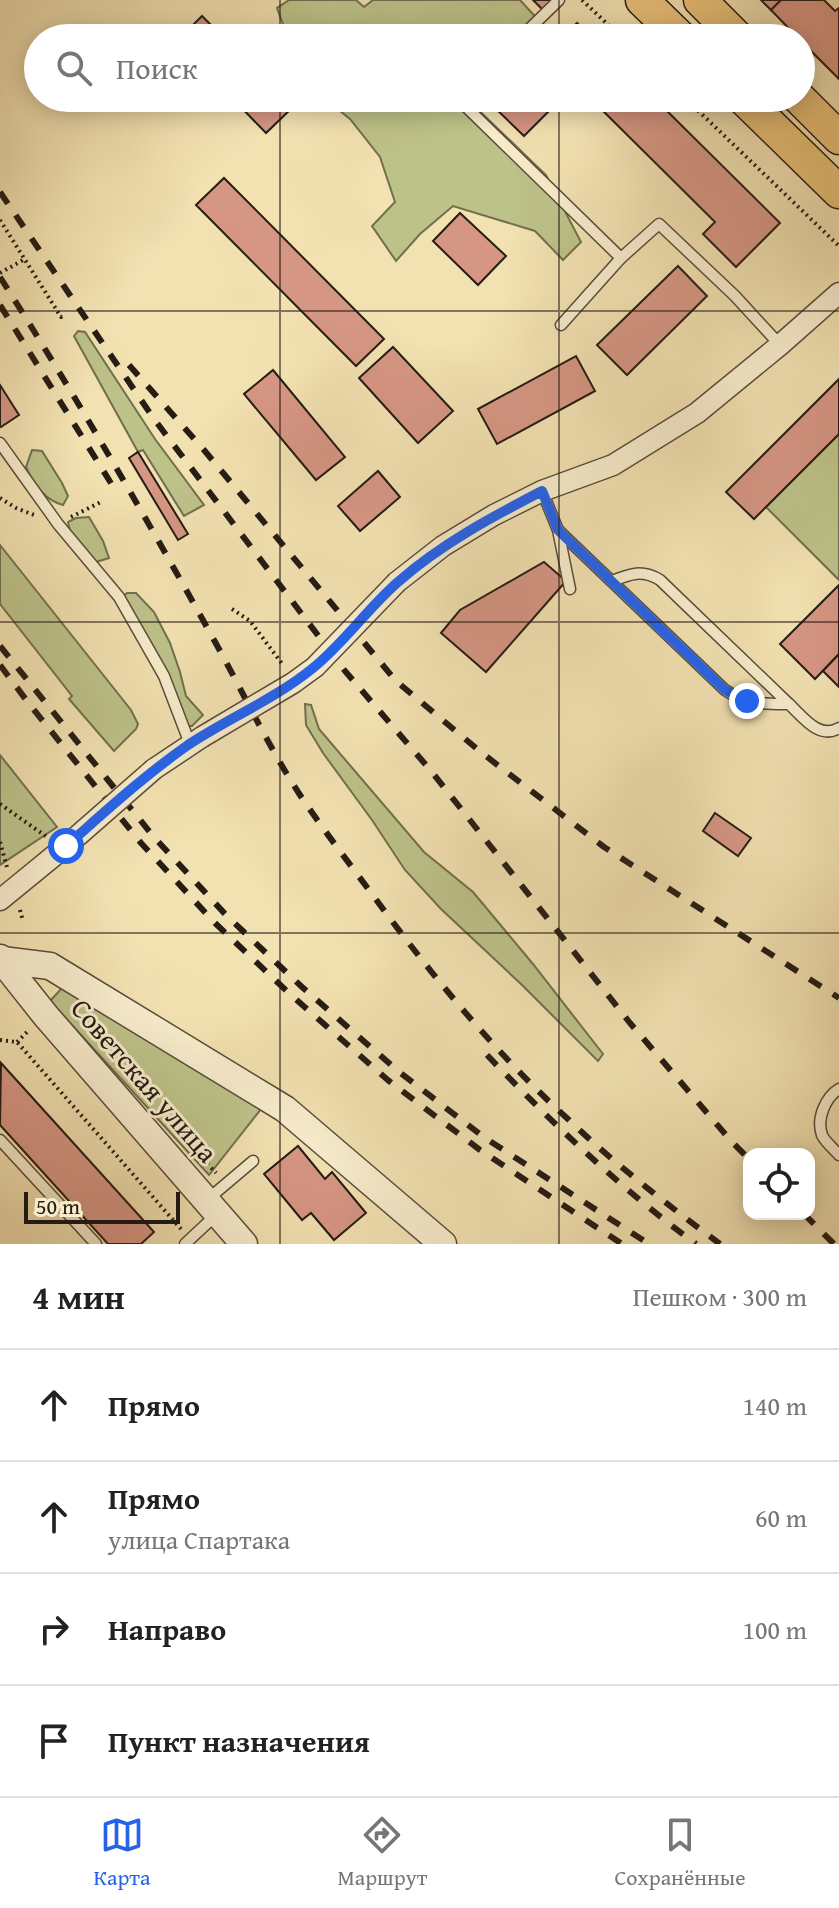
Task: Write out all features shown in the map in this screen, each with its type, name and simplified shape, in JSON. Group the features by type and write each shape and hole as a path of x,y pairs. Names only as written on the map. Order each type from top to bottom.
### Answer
{"main road":[{"path":"642,0 667,24"},
{"path":"700,0 724,24"},
{"path":"757,112 839,192"},
{"path":"813,112 839,138"}],"street":[{"path":"0,900 58,843 154,769 315,667 397,582 443,546 542,491 613,465 697,413 839,293"},
{"path":"1,960 50,966 285,1109 431,1239"},
{"name":"Советская улица","path":"1,960 244,1244"}],"lane":[{"path":"534,24 559,0"},
{"path":"471,112 621,258"},
{"path":"561,325 621,258 659,224 735,296 780,345"},
{"path":"0,443 58,524 119,597 196,740"},
{"path":"542,491 558,530 570,589"},
{"path":"558,530 725,690 756,704 789,704"},
{"path":"612,581 633,573 648,574 660,580 813,726 822,732 839,728"},
{"path":"839,1089 828,1099 822,1111 821,1124 822,1135 839,1155"},
{"path":"0,1140 96,1244"},
{"path":"188,1242 213,1206 253,1161"}],"path":[{"path":"582,0 607,24"},
{"path":"700,112 839,246"},
{"path":"0,220 63,316"},
{"path":"0,273 25,259"},
{"path":"58,524 101,502"},
{"path":"232,609 250,621 287,670"},
{"path":"0,804 58,843"},
{"path":"0,1040 17,1042 188,1242"}],"green space":[{"path":"289,0 356,0 364,7 373,0 520,0 542,24 283,24 277,8"},
{"path":"341,112 481,112 546,175 581,242 563,260 535,231 453,206 420,234 396,261 372,226 395,202 380,157"},
{"path":"78,331 85,332 155,439 204,505 184,516 143,450 138,452 74,336"},
{"path":"839,434 839,580 766,507"},
{"path":"32,450 42,451 62,483 68,496 63,505 45,495 32,479 26,467"},
{"path":"89,517 109,558 96,562 70,531 68,522"},
{"path":"0,545 131,710 138,724 136,729 114,751 69,699 72,696 0,604"},
{"path":"127,593 136,593 154,612 170,643 186,696 203,715 192,726 184,726 121,599"},
{"path":"305,704 311,705 319,729 424,852 473,892 533,964 603,1054 598,1061 405,870 306,725"},
{"path":"0,755 57,827 0,865"},
{"path":"62,988 261,1109 209,1175 50,1001"}],"building":[{"path":"533,0 552,0 542,9"},
{"path":"761,0 781,0 771,10"},
{"path":"781,0 824,0 835,11 839,8 839,79 815,55 815,24 784,24 771,10"},
{"path":"202,16 210,24 194,24"},
{"path":"246,112 288,112 266,133"},
{"path":"499,112 548,112 524,136"},
{"path":"604,112 668,112 780,223 736,267 703,234 715,222"},
{"path":"224,178 384,339 356,366 196,205"},
{"path":"460,213 506,256 478,285 433,241"},
{"path":"678,266 707,296 627,375 597,345"},
{"path":"393,347 453,411 418,443 359,378"},
{"path":"576,356 595,391 497,444 478,409"},
{"path":"273,370 345,457 316,480 244,394"},
{"path":"839,379 839,434 754,519 726,492"},
{"path":"0,385 19,415 1,427 0,426"},
{"path":"138,452 188,534 178,540 129,458"},
{"path":"378,471 400,497 360,531 338,506"},
{"path":"544,562 566,581 486,672 441,633 460,610"},
{"path":"839,585 839,654 815,679 780,644"},
{"path":"839,654 839,687 823,671"},
{"path":"715,813 751,838 738,856 703,831"},
{"path":"1,1063 154,1232 141,1244 108,1244 0,1125"},
{"path":"298,1146 325,1179 332,1172 366,1213 334,1240 311,1213 302,1220 264,1174"}],"railway":[{"path":"0,192 154,419 345,671 432,772 630,1023 743,1153"},
{"path":"0,277 136,502 288,776 392,921 488,1039 541,1094 605,1153 720,1244"},
{"path":"0,305 114,488"},
{"path":"129,365 204,450 396,681 482,753 604,847 839,998"},
{"path":"0,646 153,836 226,915 302,987 398,1071 485,1138 649,1244"},
{"path":"0,665 141,843 215,923 292,996 389,1081 480,1150 622,1244"},
{"path":"487,1055 587,1154 696,1244"},
{"path":"810,1220 834,1244"}],"route":[{"path":"66,846 154,769 315,667 397,582 443,546 542,491 558,530 725,690 747,701"}]}
